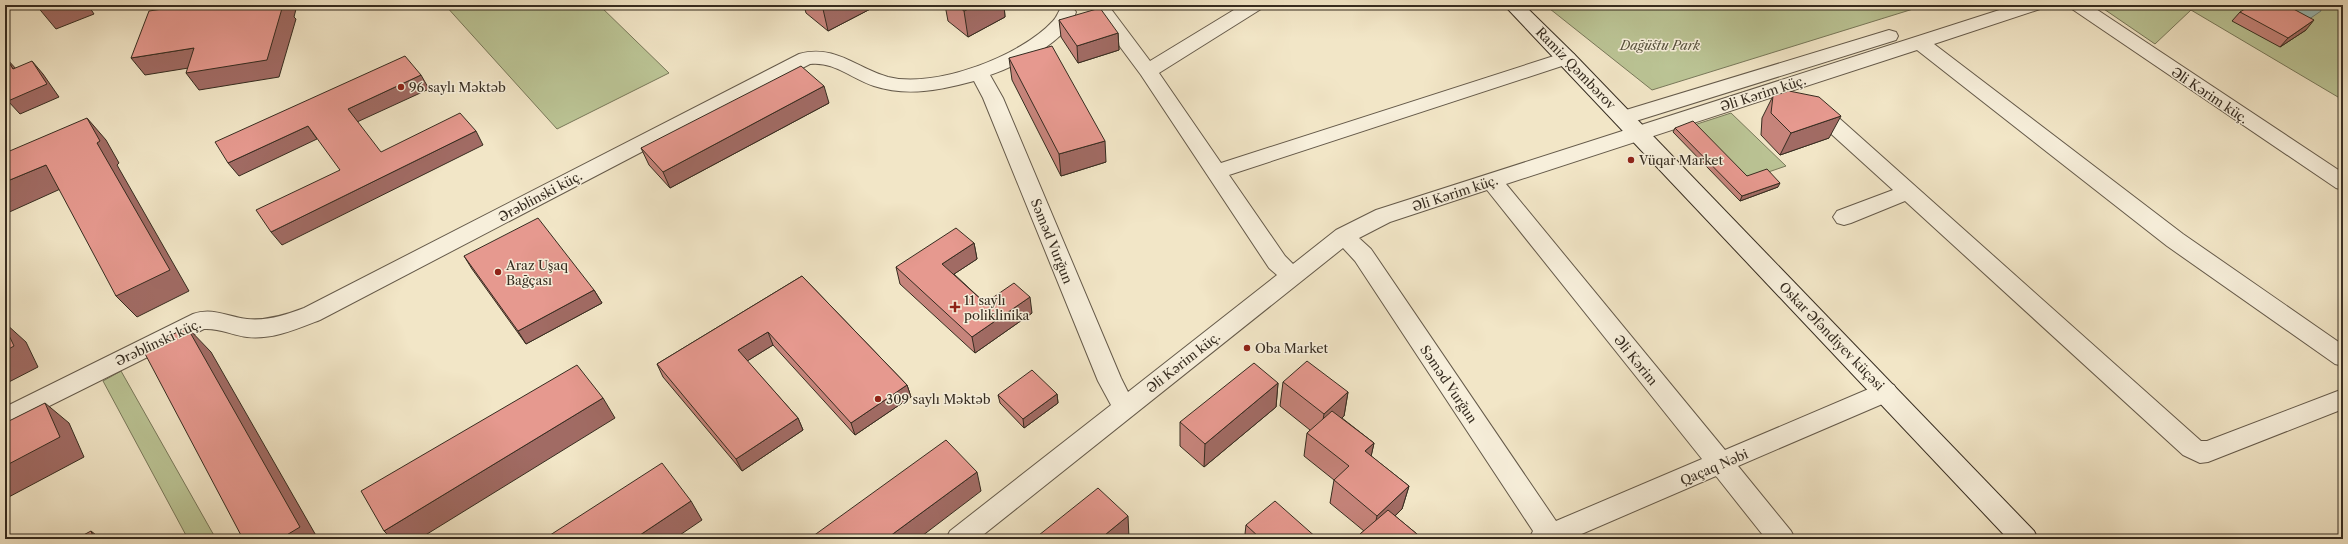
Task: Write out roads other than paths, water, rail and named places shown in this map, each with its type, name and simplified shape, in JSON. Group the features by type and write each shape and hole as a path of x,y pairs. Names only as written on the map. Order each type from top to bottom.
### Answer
{"street":[{"path":"1065,8 1090,5"},
{"path":"1098,5 1148,71 1277,262 1292,276"},
{"path":"1148,71 1255,5"},
{"name":"Ramiz Qəmbərov","path":"1513,5 1567,58 1630,126"},
{"path":"1630,126 1990,5"},
{"name":"Əli Kərim küç.","path":"959,539 1344,236 1383,216 1491,180 1630,126 1789,84 2034,5"},
{"name":"Əli Kərim küç.","path":"2078,5 2290,150 2343,183"},
{"name":"Ərəblinski küç.","path":"5,418 201,320 213,318 245,328 257,329 294,321 312,314 806,58 815,56 833,57 869,78 891,84 922,84 980,74 1025,52 1046,37 1065,19 1065,8"},
{"path":"1918,42 2169,236 2262,298 2343,358"},
{"path":"1215,172 1567,58"},
{"name":"Səməd Vurğun","path":"980,74 993,98 1110,381 1125,408"},
{"path":"1789,84 2192,448 2200,452 2208,451 2343,399"},
{"name":"Oskar Əfəndiyev küçəsi","path":"1630,126 2025,539"},
{"name":"Əli Kərim","path":"1491,180 1720,465 1782,539"},
{"path":"1844,217 1908,192"},
{"name":"Səməd Vurğun","path":"1344,236 1363,255 1546,537"},
{"name":"Qaçaq Nəbi","path":"1546,537 1720,465 1886,392"}],"water":[{"path":"2288,5 2319,5 2321,11 2299,26"}],"place":[{"name":"96 saylı Məktəb","path":"401,87"},
{"name":"Vüqar Market","path":"1631,160"},
{"name":"Araz Uşaq Bağçası","path":"498,272"},
{"name":"11 saylı poliklinika","path":"955,307"},
{"name":"Oba Market","path":"1247,348"},
{"name":"309 saylı Məktəb","path":"878,399"}],"park label":[{"name":"Dağüstu Park","path":"1660,45"}]}
